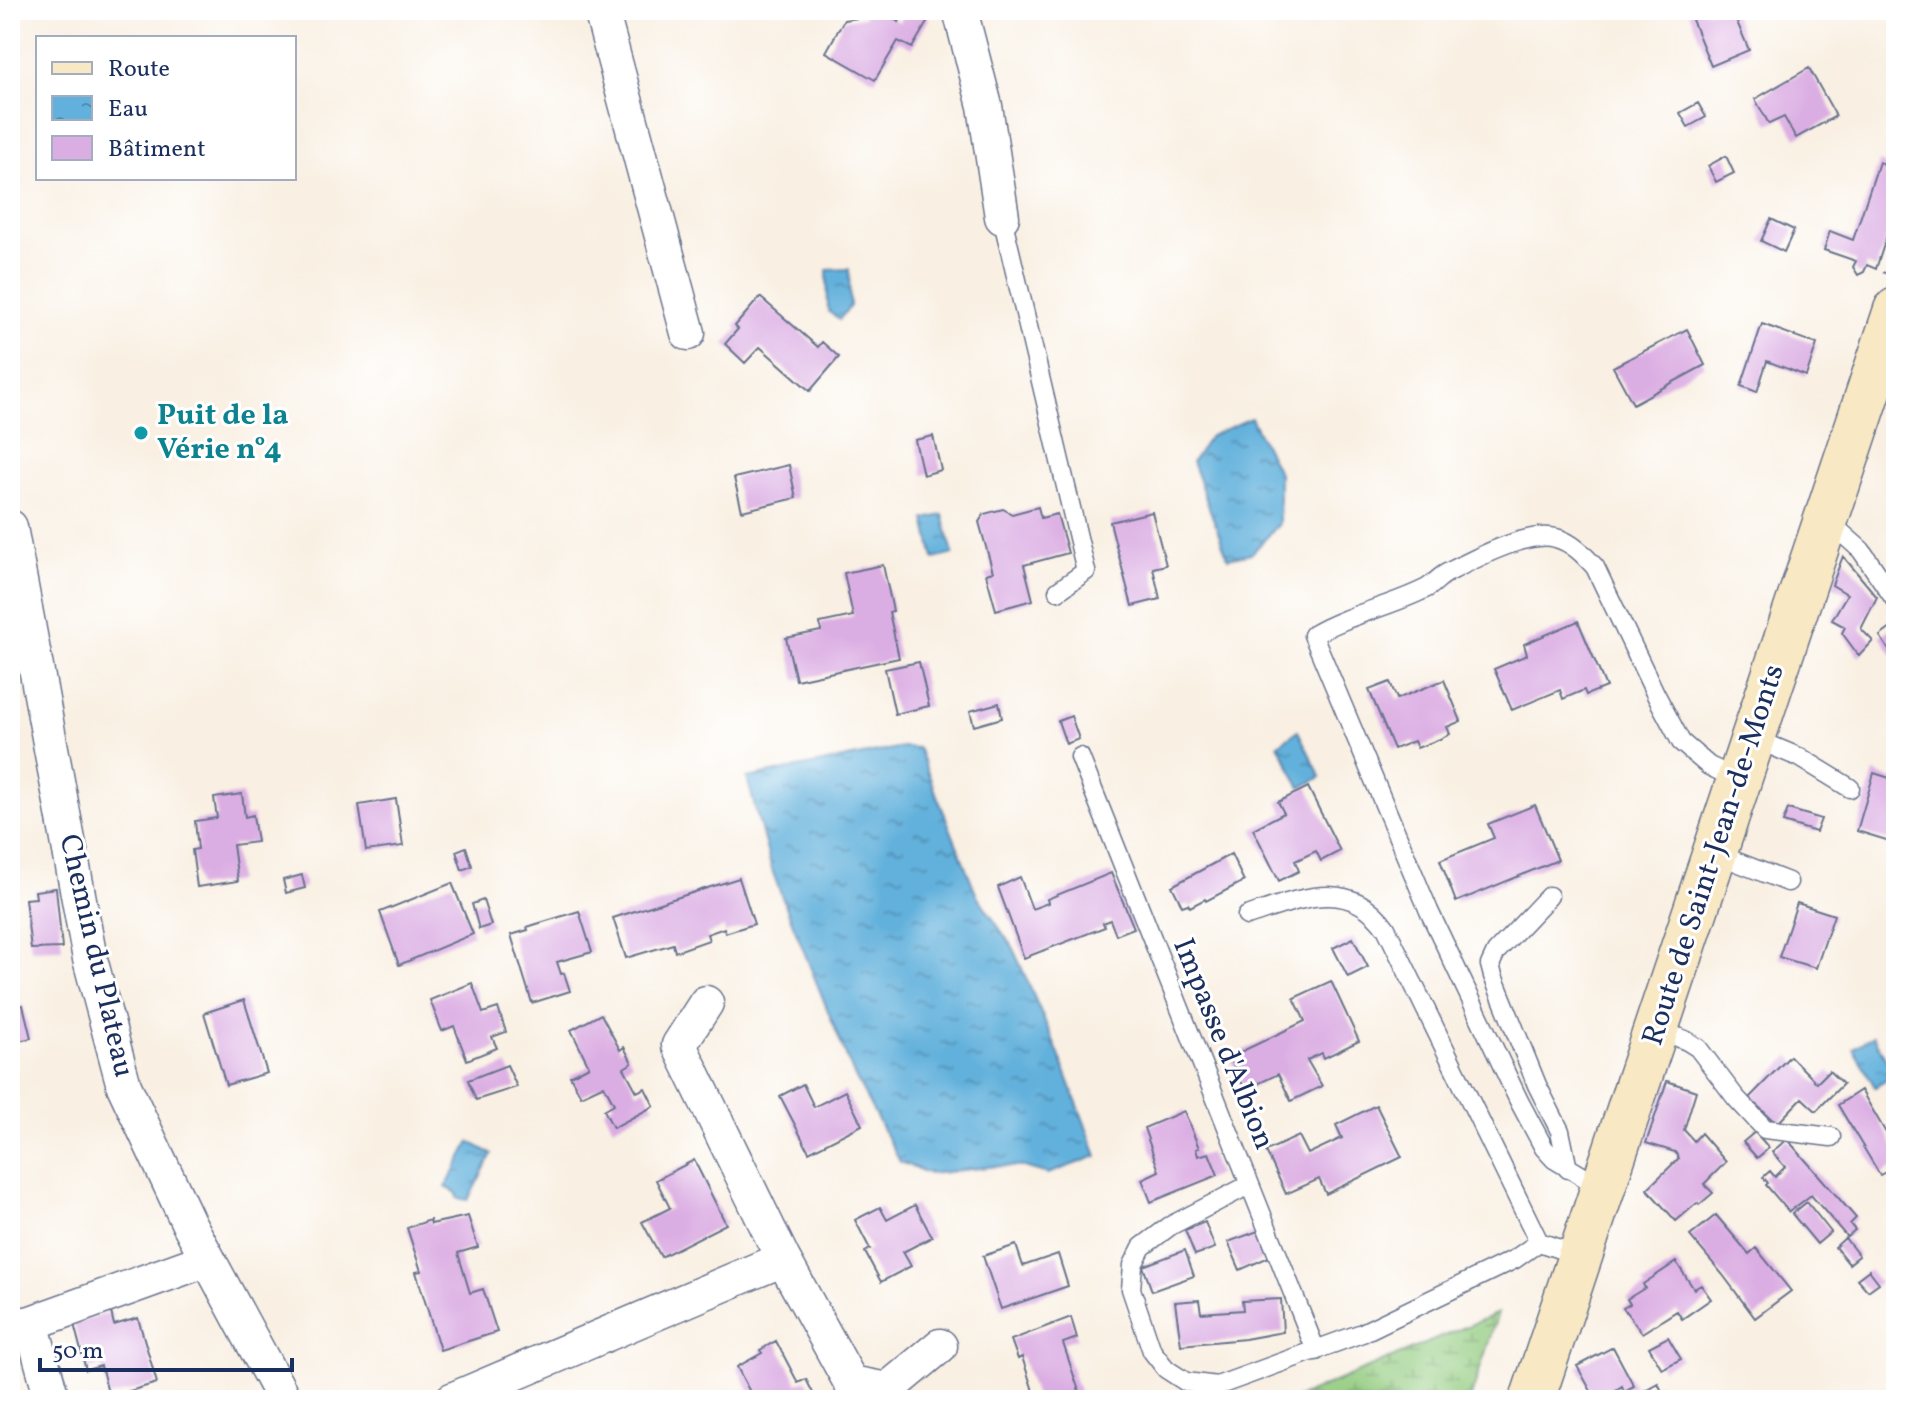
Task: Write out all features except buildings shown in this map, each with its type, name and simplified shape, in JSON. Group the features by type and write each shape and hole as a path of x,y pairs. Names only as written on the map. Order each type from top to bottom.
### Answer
{"main road":[{"name":"Route de Saint-Jean-de-Monts","path":"1532,1400 1580,1256 1585,1179 1656,1028 1896,310"}],"street":[{"path":"601,10 688,333"},
{"path":"960,10 985,106 1002,217"},
{"name":"Chemin du Plateau","path":"10,527 90,959 124,1086 208,1259 284,1400"},
{"path":"706,1003 679,1045 783,1259 851,1383 887,1390 940,1346"},
{"path":"50,1400 51,1395 20,1325 208,1259"},
{"path":"452,1400 783,1259"}],"lane":[{"path":"1002,217 1086,571 1058,591"},
{"path":"1826,519 1861,550 1896,601"},
{"path":"1585,1179 1554,1159 1544,1148 1506,1074 1429,911 1313,635 1330,625 1429,587 1443,575 1497,550 1534,537 1556,538 1580,551 1595,567 1681,742 1709,766 1739,780"},
{"path":"1753,738 1801,758 1850,788"},
{"name":"Impasse d'Albion","path":"1080,757 1316,1351"},
{"path":"1714,853 1788,882"},
{"path":"1247,916 1307,897 1338,896 1357,900 1375,912 1386,928 1539,1242 1580,1256"},
{"path":"1549,896 1496,952 1490,965 1537,1085 1585,1179"},
{"path":"1656,1028 1698,1048 1736,1098 1765,1129 1831,1137"},
{"path":"1249,1185 1170,1226 1142,1247 1133,1265 1131,1289 1152,1351 1166,1369 1186,1382 1217,1386 1362,1333 1515,1259 1539,1242"}],"green space":[{"path":"1498,1313 1470,1400 1292,1400"}],"water":[{"path":"849,269 850,306 839,320 828,311 827,270"},
{"path":"1251,418 1279,474 1279,524 1252,553 1228,558 1192,462 1210,436"},
{"path":"943,515 953,554 934,559 925,519"},
{"path":"1298,731 1321,777 1301,788 1278,744"},
{"path":"902,747 918,748 977,895 1013,948 1058,1052 1097,1156 1048,1174 1024,1167 997,1166 930,1174 900,1162 853,1073 772,870 747,778"},
{"path":"1873,1036 1895,1075 1875,1087 1853,1048"},
{"path":"470,1142 492,1154 468,1200 457,1198 457,1193 446,1187"}],"place":[{"name":"Puit de la Vérie n°4","path":"141,433"}]}
